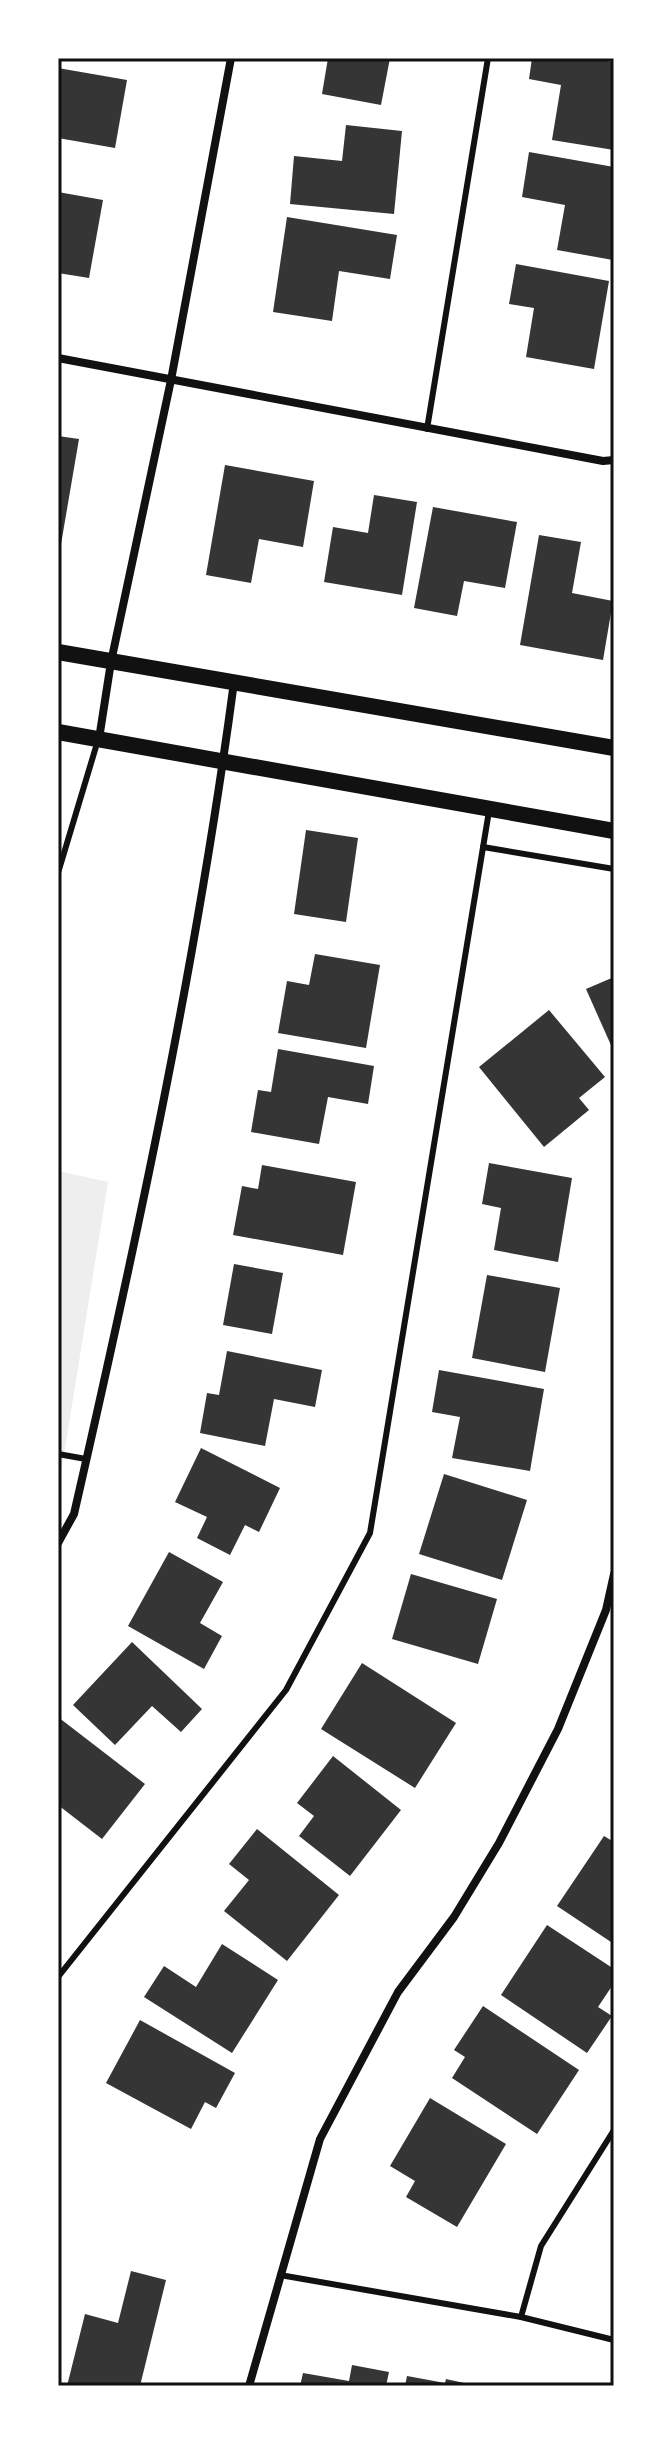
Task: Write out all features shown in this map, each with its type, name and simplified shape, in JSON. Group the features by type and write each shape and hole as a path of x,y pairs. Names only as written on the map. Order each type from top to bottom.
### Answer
{"main road":[{"path":"58,652 614,748"},
{"path":"58,732 614,831"}],"street":[{"path":"98,740 111,662 171,380 231,58"},
{"path":"58,358 427,429 603,461 614,460"},
{"path":"58,1543 74,1514 149,1172 224,762 234,682"},
{"path":"249,2386 320,2139 398,1992 454,1917 499,1843 558,1729 606,1610 614,1574"}],"lane":[{"path":"427,429 488,58"},
{"path":"58,873 98,740"},
{"path":"58,1977 286,1690 370,1533 489,809"},
{"path":"483,847 614,869"},
{"path":"58,1454 86,1459"},
{"path":"521,2317 541,2246 614,2130"},
{"path":"280,2275 521,2317 614,2340"}],"shaded area":[{"path":"58,1171 108,1182 58,1492"}],"building":[{"path":"328,58 390,58 381,105 322,94"},
{"path":"532,58 590,58 614,62 614,150 552,140 561,85 529,79"},
{"path":"58,68 127,80 115,148 58,138"},
{"path":"346,125 402,131 394,214 290,204 294,156 342,161"},
{"path":"529,152 614,167 613,260 557,250 565,205 522,197"},
{"path":"58,192 103,200 89,278 58,273"},
{"path":"287,217 397,235 390,279 339,271 332,321 273,312"},
{"path":"516,264 609,281 594,369 526,357 534,308 509,304"},
{"path":"58,436 79,439 60,550 58,550"},
{"path":"225,465 314,481 303,547 259,539 251,583 206,575"},
{"path":"374,495 417,502 402,595 324,582 333,527 368,533"},
{"path":"433,507 517,522 505,588 464,581 457,616 414,608"},
{"path":"539,535 581,542 572,593 613,601 603,660 520,645"},
{"path":"306,830 358,838 346,922 294,914"},
{"path":"315,954 380,965 366,1048 278,1033 287,981 309,985"},
{"path":"614,977 614,1052 586,989"},
{"path":"549,1010 605,1077 579,1098 589,1110 544,1147 479,1067"},
{"path":"278,1049 374,1066 368,1104 328,1097 319,1144 251,1132 258,1090 271,1092"},
{"path":"489,1163 572,1178 558,1262 494,1250 501,1208 482,1204"},
{"path":"262,1165 356,1182 343,1255 233,1235 242,1186 258,1189"},
{"path":"234,1264 283,1273 272,1334 223,1325"},
{"path":"487,1275 560,1288 545,1372 472,1358"},
{"path":"227,1351 322,1370 315,1407 274,1399 265,1446 200,1433 207,1393 219,1395"},
{"path":"439,1370 544,1389 530,1471 452,1458 460,1417 432,1412"},
{"path":"201,1448 280,1488 259,1532 245,1525 230,1555 197,1538 207,1517 175,1502"},
{"path":"444,1474 527,1500 502,1580 419,1554"},
{"path":"169,1552 223,1582 200,1623 222,1636 204,1669 128,1626"},
{"path":"411,1574 497,1599 478,1664 392,1639"},
{"path":"132,1642 202,1709 181,1732 152,1706 115,1745 73,1705"},
{"path":"362,1663 456,1723 415,1788 321,1729"},
{"path":"58,1717 145,1784 102,1839 58,1805"},
{"path":"333,1756 401,1810 350,1876 299,1836 314,1816 297,1803"},
{"path":"257,1829 339,1895 287,1961 224,1911 249,1880 229,1864"},
{"path":"604,1836 614,1842 614,1944 557,1906"},
{"path":"547,1925 614,1969 614,1983 598,2007 612,2016 587,2053 501,1995"},
{"path":"222,1944 278,1980 232,2053 144,1997 164,1966 196,1987"},
{"path":"483,2006 579,2070 537,2134 452,2078 465,2057 454,2050"},
{"path":"140,2020 235,2073 216,2108 205,2102 191,2129 106,2083"},
{"path":"430,2098 506,2144 457,2227 406,2197 415,2181 390,2166"},
{"path":"131,2271 166,2280 140,2386 67,2386 85,2314 118,2323"},
{"path":"352,2365 389,2372 386,2386 300,2386 303,2373 349,2381"},
{"path":"407,2376 445,2383 446,2379 478,2386 405,2386"}]}
